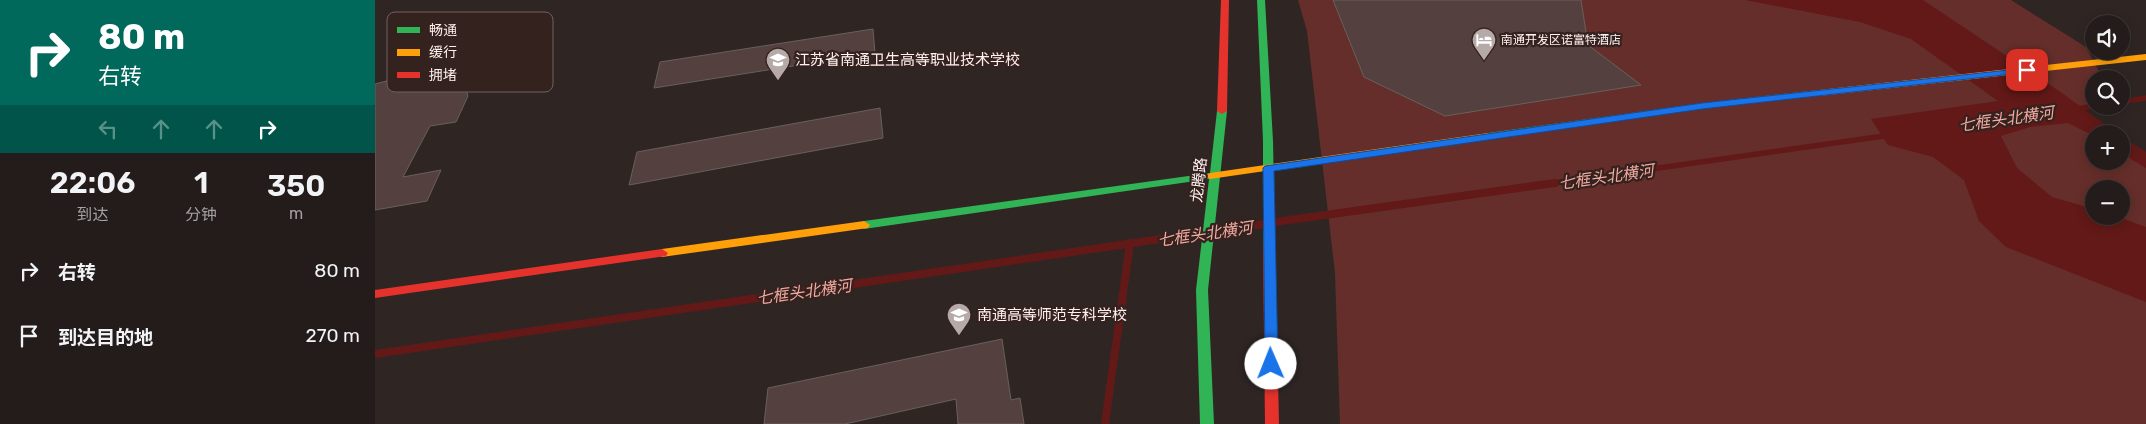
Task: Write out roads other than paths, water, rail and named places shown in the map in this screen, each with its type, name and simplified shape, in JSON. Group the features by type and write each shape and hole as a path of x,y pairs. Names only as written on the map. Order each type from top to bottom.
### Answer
{"street":[{"name":"龙腾路","path":"1207,424 1202,290 1223,101 1225,0"},
{"path":"1261,0 1269,169 1272,424"},
{"path":"375,294 1269,169 1702,106 2146,57"}],"water":[{"path":"1745,0 1923,0 2062,93 2085,110 2085,115 2092,115 2106,125 2085,125 2085,132 2068,123 2030,127 2001,136 2017,168 2052,197 2085,206 2085,225 2130,225 2130,221 2146,227 2146,302 2006,247 1979,221 1964,180 1933,157 1888,145 1871,119 1998,101 1911,39 1860,22"},
{"path":"2130,142 2146,152 2146,168 2130,158"}],"waterway":[{"name":"七框头北横河","path":"2130,101 2146,98"},
{"name":"七框头北横河","path":"2072,110 2085,108"},
{"name":"七框头北横河","path":"1546,184 1891,135"},
{"name":"七框头北横河","path":"1275,222 1555,183"},
{"name":"七框头北横河","path":"1213,231 1264,224"},
{"name":"七框头北横河","path":"1130,244 1202,233"},
{"name":"七框头北横河","path":"375,354 1130,244"},
{"path":"1105,424 1130,244"}],"place":[{"name":"南通开发区诺富特酒店","path":"1484,61"},
{"name":"江苏省南通卫生高等职业技术学校","path":"778,81"},
{"name":"南通高等师范专科学校","path":"959,336"}]}
